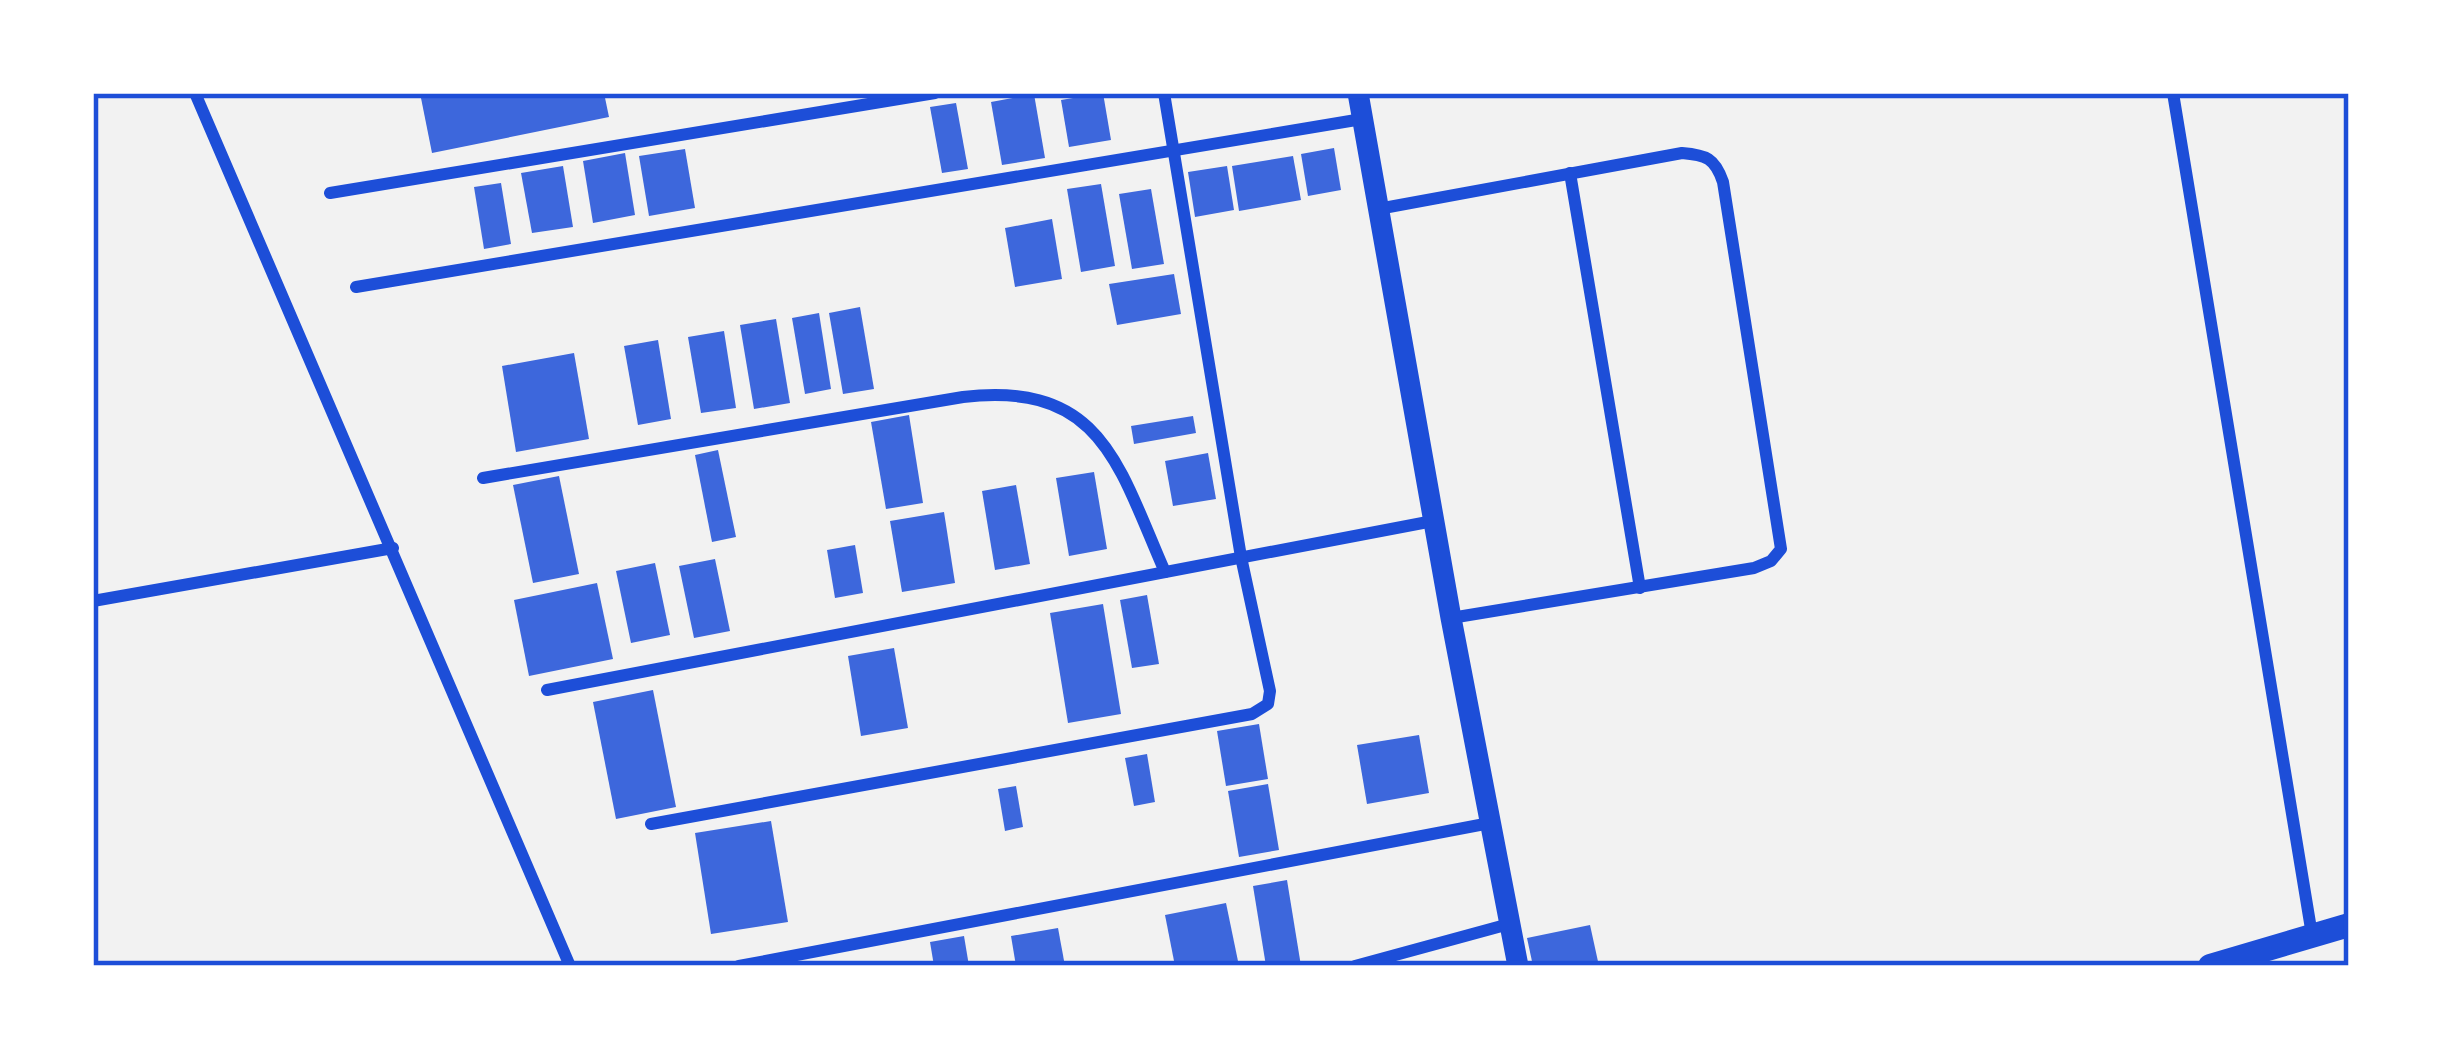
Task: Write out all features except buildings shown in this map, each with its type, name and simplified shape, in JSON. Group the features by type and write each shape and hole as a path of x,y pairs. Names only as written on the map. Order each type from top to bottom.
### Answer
{"main road":[{"path":"2210,966 2349,926"}],"street":[{"path":"196,93 570,966"},
{"path":"330,193 935,93"},
{"path":"651,824 1252,714 1268,704 1270,691 1241,557 1164,93"},
{"path":"1358,93 1450,618 1518,966"},
{"path":"2173,93 2312,935"},
{"path":"356,287 1362,119"},
{"path":"1377,209 1682,153 1704,154 1717,164 1723,182 1781,549 1771,561 1754,568 1450,618"},
{"path":"1570,173 1640,587"},
{"path":"483,478 963,397 1019,394 1061,406 1106,446 1166,572"},
{"path":"548,690 1433,521"},
{"path":"93,602 393,548"},
{"path":"739,966 1490,823"},
{"path":"1355,966 1510,924"}]}
